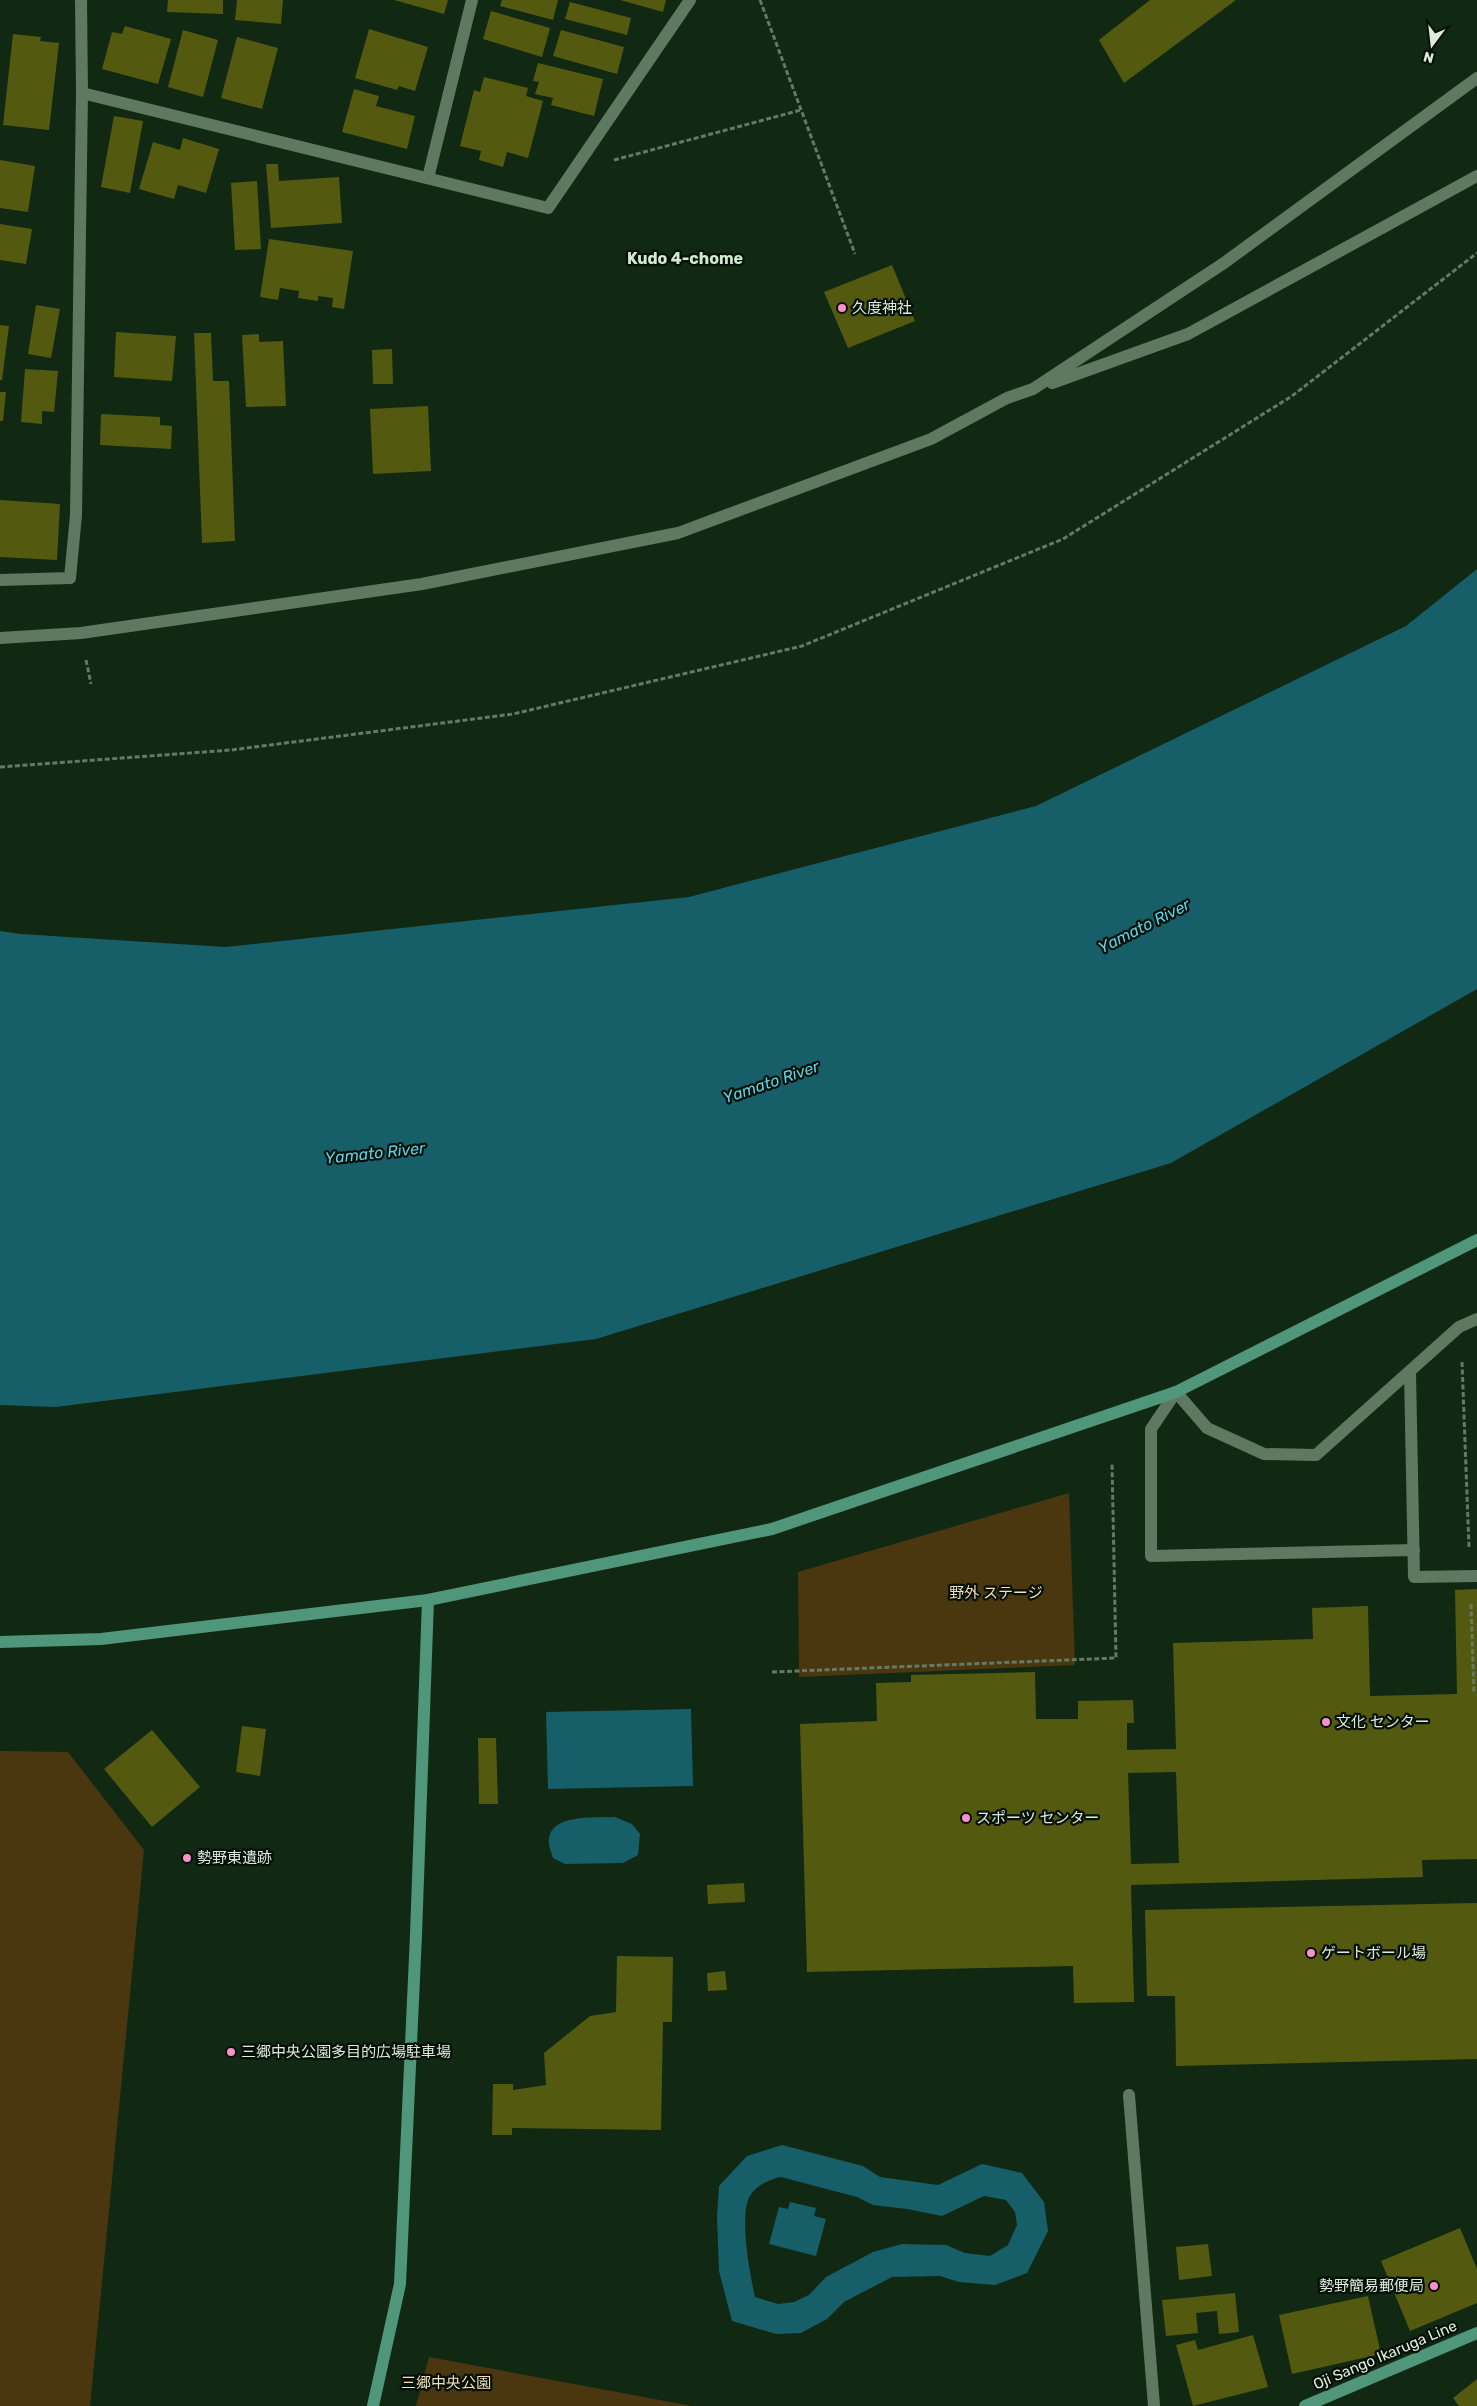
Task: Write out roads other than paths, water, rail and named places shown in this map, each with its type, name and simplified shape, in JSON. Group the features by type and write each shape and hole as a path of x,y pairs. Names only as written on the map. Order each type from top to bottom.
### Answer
{"street":[{"path":"0,580 70,578 76,515 82,93 80,0"},
{"path":"428,178 472,0"},
{"path":"82,93 548,208 690,0"},
{"path":"1033,389 1224,263 1477,78"},
{"path":"0,638 81,633 422,584 678,534 931,439 1007,398 1188,334 1477,176"},
{"path":"0,1642 101,1639 428,1600 772,1529 1176,1392 1477,1240"},
{"path":"1176,1392 1207,1428 1264,1454 1316,1455 1459,1327 1477,1319"},
{"path":"1410,1372 1414,1577 1474,1576"},
{"path":"1176,1392 1151,1429 1152,1556 1414,1550"},
{"path":"373,2406 400,2284 416,1934 428,1600"},
{"path":"1129,2095 1154,2406"},
{"name":"Oji Sango Ikaruga Line","path":"1305,2406 1477,2334"}],"water":[{"name":"Yamato River","path":"1477,569 1477,989 1171,1163 596,1339 56,1407 0,1405 0,931 21,934 225,947 689,897 1036,806 1406,626"},
{"path":"691,1709 693,1786 548,1789 546,1712"},
{"path":"615,1817 632,1824 640,1834 638,1855 623,1863 565,1864 553,1858 549,1843 550,1833 556,1826 574,1819"},
{"path":"782,2145 863,2166 880,2177 938,2185 982,2164 1022,2173 1044,2202 1048,2231 1027,2273 995,2285 959,2282 940,2276 892,2277 844,2302 827,2319 801,2333 776,2334 732,2321 719,2271 717,2217 719,2186 747,2156","holes":["781,2177 857,2197 873,2205 942,2216 984,2196 1006,2200 1015,2212 1017,2225 1008,2245 990,2256 965,2253 946,2245 902,2244 873,2252 826,2277 809,2295 794,2302 778,2304 755,2297 745,2229 747,2203 754,2190 773,2179"]},
{"path":"790,2202 816,2208 814,2216 826,2219 816,2256 769,2244 779,2207 788,2209"}],"place":[{"name":"久度神社","path":"842,308"},
{"name":"文化 センター","path":"1326,1722"},
{"name":"スポーツ センター","path":"966,1818"},
{"name":"勢野東遺跡","path":"187,1858"},
{"name":"ゲートボール場","path":"1311,1953"},
{"name":"三郷中央公園多目的広場駐車場","path":"231,2052"},
{"name":"勢野簡易郵便局","path":"1434,2286"}],"district":[{"name":"Kudo 4-chome","path":"685,258"}],"park label":[{"name":"野外 ステージ","path":"996,1593"},
{"name":"三郷中央公園","path":"446,2383"}]}
